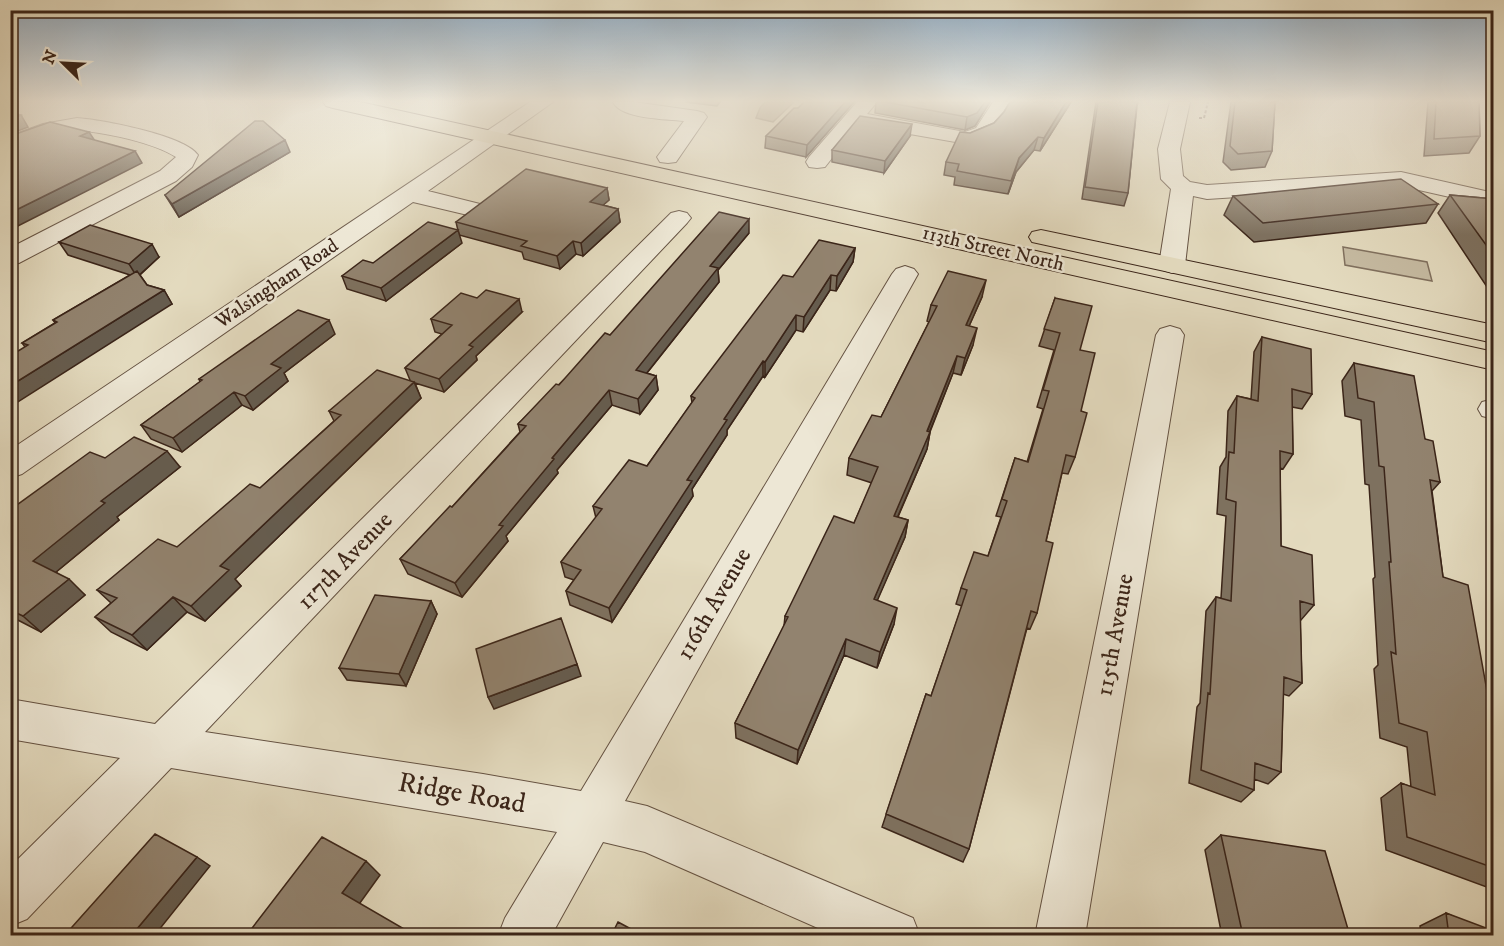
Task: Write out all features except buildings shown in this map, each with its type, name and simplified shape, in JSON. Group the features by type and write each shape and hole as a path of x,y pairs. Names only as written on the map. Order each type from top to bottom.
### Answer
{"main road":[{"name":"113th Street North","path":"571,146 1494,362"},
{"name":"113th Street North","path":"601,146 668,157 1494,334"}],"street":[{"path":"10,258 168,176 184,162 187,155 172,146"},
{"name":"Walsingham Road","path":"10,466 479,146"},
{"path":"668,157 676,146"},
{"path":"817,162 830,146"},
{"path":"1169,146 1172,179 1183,187 1207,192 1401,179 1494,200"},
{"path":"1172,265 1183,187"},
{"path":"410,194 472,209"},
{"name":"117th Avenue","path":"10,902 679,218"},
{"name":"116th Avenue","path":"523,936 905,274"},
{"name":"115th Avenue","path":"1060,936 1170,335"},
{"name":"Ridge Road","path":"10,719 483,796 647,829 895,936"}],"shaded area":[{"path":"1343,247 1427,262 1432,281 1345,265"}]}
